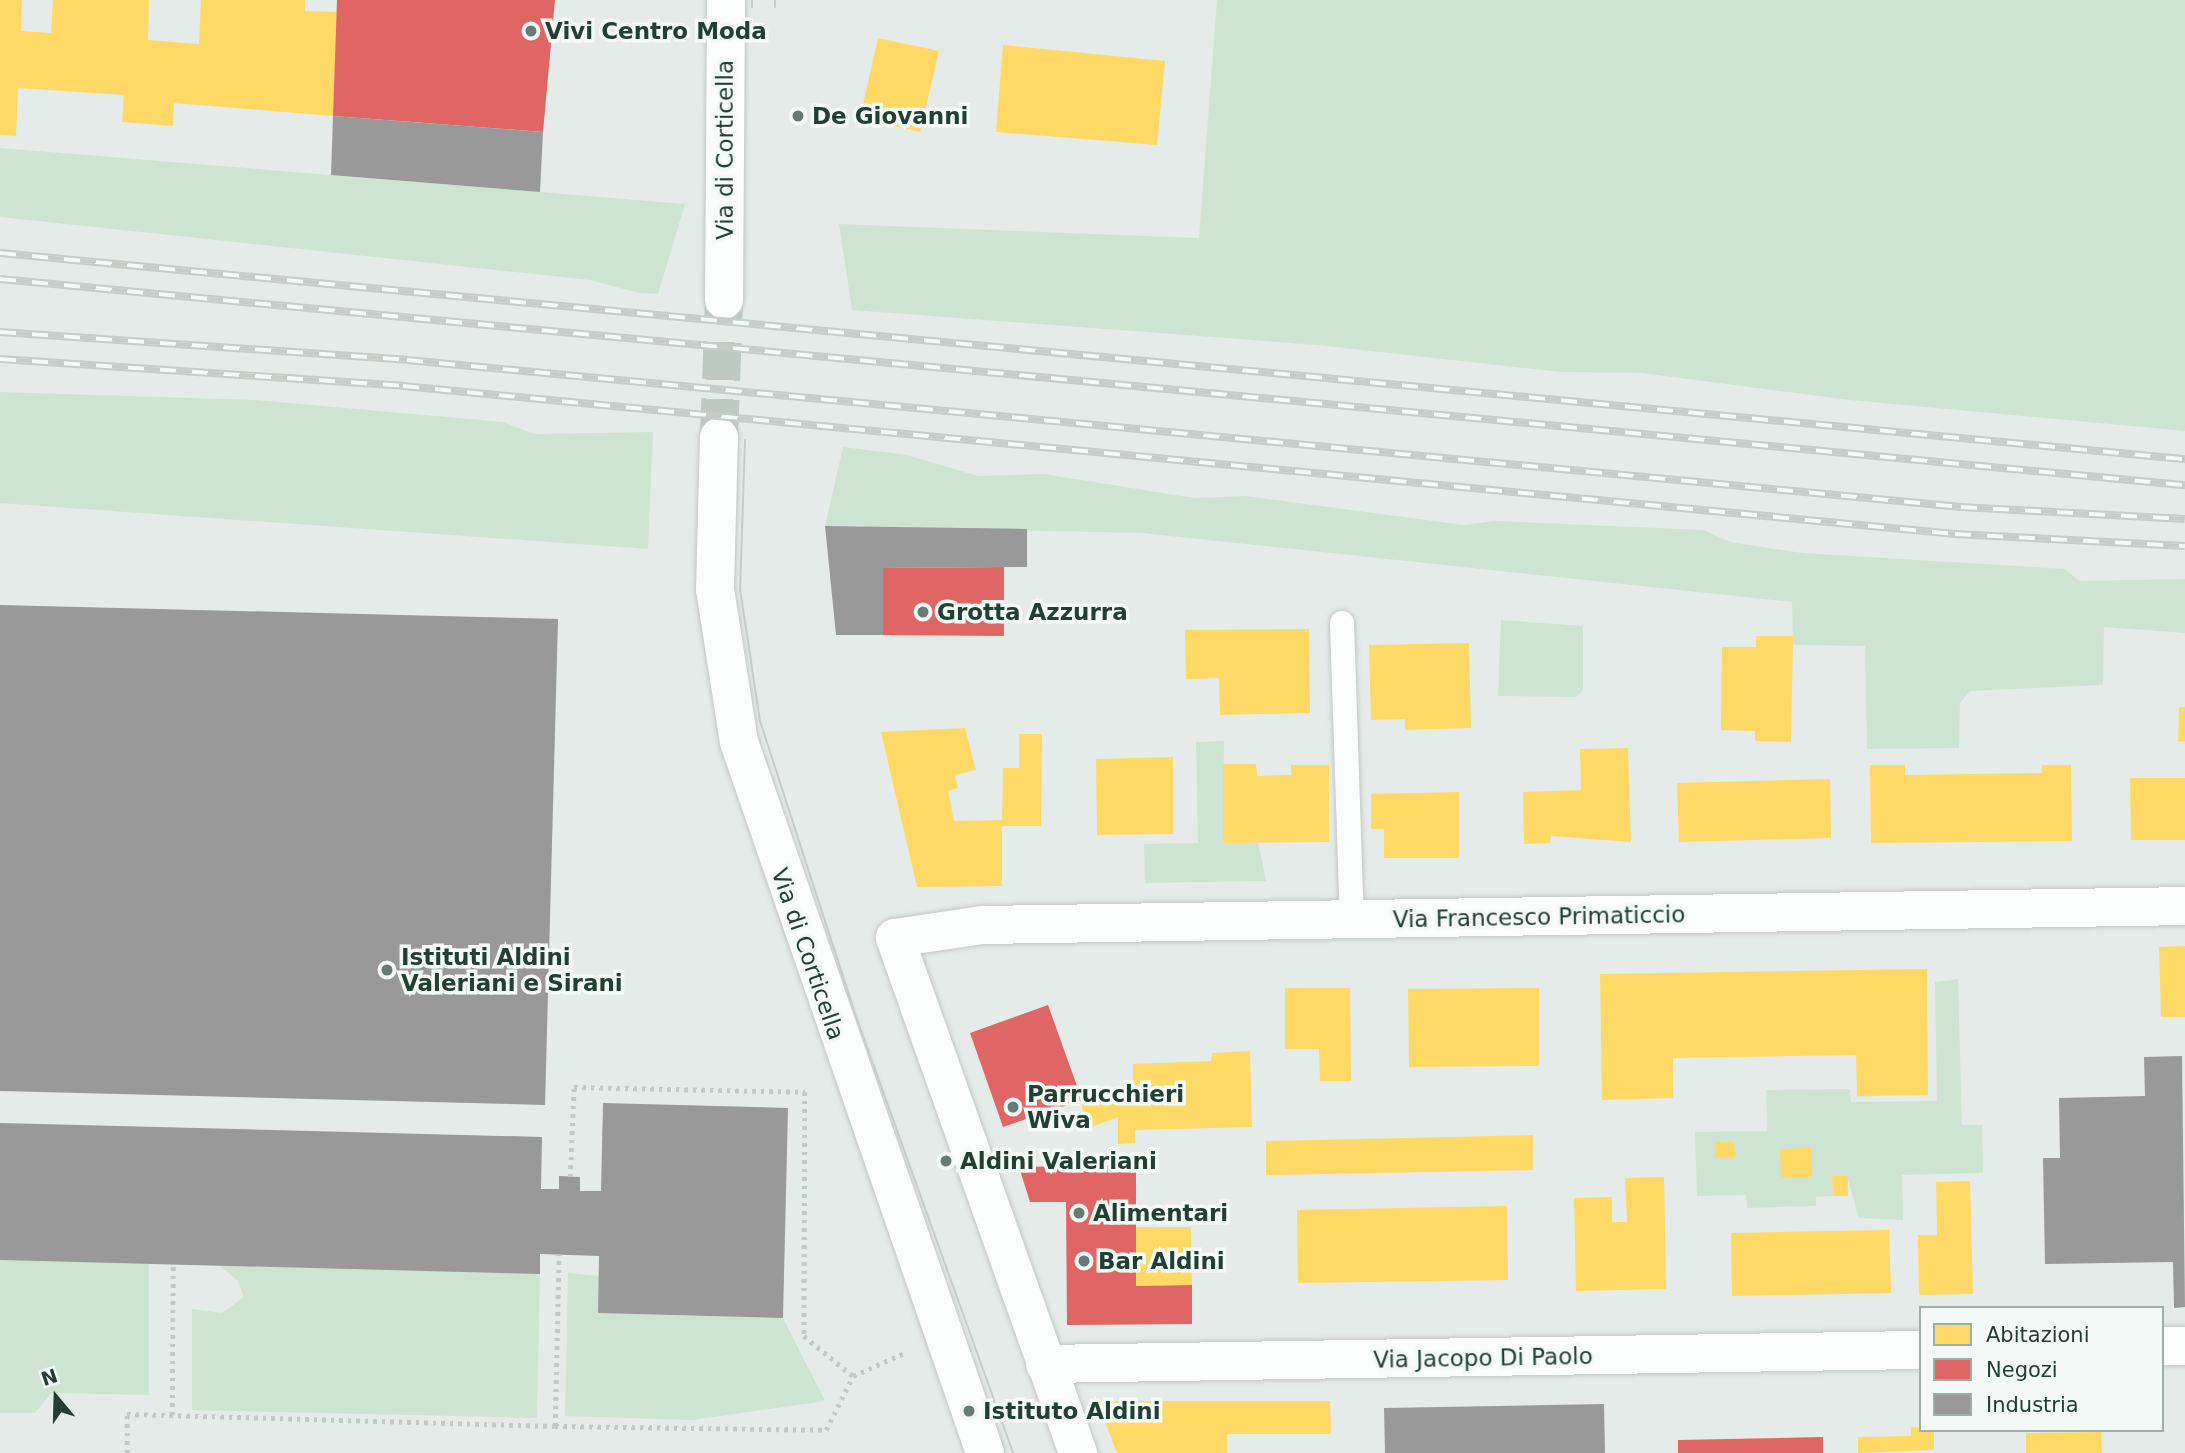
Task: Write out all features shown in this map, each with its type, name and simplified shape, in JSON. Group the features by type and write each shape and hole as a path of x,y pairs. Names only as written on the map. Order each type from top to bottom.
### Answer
{"street":[{"name":"Via di Corticella","path":"724,300 726,0"},
{"name":"Via di Corticella","path":"719,437 715,589 738,742 985,1453"},
{"name":"Via Francesco Primaticcio","path":"1045,1364 895,938 982,925 2185,906"},
{"path":"2164,1346 2185,1346"},
{"name":"Via Jacopo Di Paolo","path":"1045,1364 1919,1350"},
{"path":"1045,1364 1078,1453"}],"lane":[{"path":"1342,623 1352,920"}],"path":[{"path":"570,1177 574,1087 805,1092 804,1336 853,1376"},
{"path":"555,1426 559,1254"},
{"path":"172,1415 173,1264"},
{"path":"127,1453 127,1413 555,1426 826,1430 853,1376 918,1349"}],"green space":[{"path":"1217,0 2185,0 2185,431 1850,400 1642,373 1561,372 1317,345 852,310 839,224 1199,238"},
{"path":"0,148 685,204 658,294 639,293 590,280 0,217"},
{"path":"0,392 256,400 503,422 534,434 653,432 648,549 0,503"},
{"path":"843,447 907,455 978,476 1044,474 1194,498 1245,496 1464,525 1494,521 1704,530 1730,542 1802,553 2065,569 2079,581 2185,579 2185,633 2104,627 2103,685 1970,691 1960,703 1959,748 1867,749 1865,646 1793,645 1792,602 1142,533 825,526"},
{"path":"1501,620 1583,626 1583,690 1576,697 1498,696"},
{"path":"1224,741 1223,842 1258,842 1266,881 1145,883 1144,844 1198,843 1196,742"},
{"path":"1958,979 1962,1125 1982,1125 1983,1173 1902,1175 1903,1220 1859,1218 1847,1176 1832,1176 1833,1196 1816,1197 1816,1206 1747,1208 1746,1195 1697,1196 1695,1132 1767,1131 1766,1090 1850,1089 1851,1102 1937,1101 1935,982"},
{"path":"0,1260 149,1264 149,1395 51,1393 35,1413 0,1413"},
{"path":"220,1266 540,1274 537,1418 192,1410 192,1309 222,1313 244,1297 238,1281"},
{"path":"568,1273 599,1276 598,1313 783,1318 825,1401 692,1420 565,1416"}],"building: Abitazioni":[{"path":"0,0 22,0 21,31 51,33 53,0 149,0 148,40 199,44 201,0 305,0 305,11 337,12 333,116 174,103 173,126 122,122 124,95 18,88 16,136 0,135"},
{"path":"878,38 939,51 920,132 860,118"},
{"path":"1003,45 1165,61 1157,145 996,132"},
{"path":"1309,629 1310,713 1220,715 1219,678 1186,679 1185,630"},
{"path":"1756,636 1793,636 1791,742 1755,741 1755,731 1721,730 1722,647 1756,647"},
{"path":"1469,643 1471,728 1405,730 1405,719 1371,720 1369,645"},
{"path":"2179,707 2185,707 2185,741 2178,742"},
{"path":"965,728 976,770 955,775 958,788 948,791 954,821 1002,820 1003,768 1019,768 1019,734 1042,734 1041,826 1002,826 1002,886 917,887 881,732"},
{"path":"1628,748 1631,842 1551,836 1550,843 1524,844 1523,792 1581,790 1580,749"},
{"path":"1173,757 1173,834 1097,835 1096,759"},
{"path":"1223,764 1256,764 1257,776 1291,775 1291,765 1329,765 1329,842 1223,843"},
{"path":"1870,765 1905,765 1905,775 2042,773 2042,765 2071,765 2072,841 1871,843"},
{"path":"2130,778 2185,778 2185,840 2131,840"},
{"path":"1830,779 1831,838 1679,842 1677,783"},
{"path":"1459,792 1459,858 1384,858 1384,829 1371,829 1371,794"},
{"path":"2185,946 2185,1017 2161,1017 2159,947"},
{"path":"1927,969 1928,1095 1857,1096 1856,1055 1673,1058 1673,1098 1602,1100 1600,974"},
{"path":"1285,988 1350,988 1351,1081 1320,1081 1319,1049 1285,1049"},
{"path":"1539,988 1539,1066 1409,1067 1408,989"},
{"path":"1250,1051 1252,1127 1135,1130 1135,1143 1118,1144 1118,1117 1083,1130 1082,1100 1133,1081 1133,1064 1211,1061 1212,1053"},
{"path":"1533,1135 1533,1170 1266,1175 1266,1141"},
{"path":"1715,1142 1734,1142 1735,1157 1715,1158"},
{"path":"1811,1148 1812,1177 1781,1178 1780,1149"},
{"path":"1832,1176 1848,1176 1848,1196 1833,1196"},
{"path":"1664,1177 1666,1289 1576,1291 1574,1198 1612,1197 1612,1222 1627,1222 1625,1178"},
{"path":"1970,1181 1973,1294 1919,1295 1918,1235 1937,1235 1936,1182"},
{"path":"1507,1206 1508,1280 1298,1283 1297,1210"},
{"path":"1136,1227 1191,1227 1192,1285 1136,1286"},
{"path":"1889,1230 1891,1293 1732,1296 1731,1233"},
{"path":"1097,1401 1330,1401 1331,1434 1227,1434 1227,1453 1117,1453"},
{"path":"1911,1427 1919,1428 1919,1432 1934,1432 1934,1450 1858,1453 1858,1437 1911,1436"},
{"path":"2101,1432 2102,1453 2026,1453 2026,1433"}],"building: Negozi":[{"path":"337,0 555,0 543,132 333,116"},
{"path":"1004,567 1004,636 883,635 883,568"},
{"path":"1048,1005 1082,1100 1003,1127 970,1033"},
{"path":"1136,1165 1136,1286 1192,1285 1192,1324 1067,1325 1066,1202 1030,1202 1019,1167"},
{"path":"1823,1437 1823,1453 1678,1453 1678,1440"}],"building: Industria":[{"path":"333,116 543,132 540,192 331,175"},
{"path":"825,526 1027,529 1027,567 883,568 883,635 836,635"},
{"path":"0,605 558,619 545,1105 0,1091"},
{"path":"2182,1056 2185,1307 2174,1308 2173,1262 2045,1264 2043,1158 2060,1158 2059,1098 2145,1096 2144,1057"},
{"path":"603,1103 788,1108 783,1318 598,1313 599,1256 540,1254 540,1274 0,1260 0,1123 542,1137 541,1189 559,1189 559,1176 580,1177 580,1191 601,1191"},
{"path":"1604,1404 1605,1453 1385,1453 1384,1408"}],"tunnel":[{"path":"719,437 724,300"}],"tram line":[{"path":"752,0 752,7"},
{"path":"775,0 775,7"},
{"path":"745,440 740,589 760,721 854,1011 1013,1453"}],"railway":[{"path":"0,253 2185,459"},
{"path":"0,279 2185,485"},
{"path":"0,332 407,360 1961,507 2185,519"},
{"path":"0,359 403,386 1955,534 2185,546"}],"place":[{"name":"Vivi Centro Moda","path":"531,31"},
{"name":"De Giovanni","path":"798,116"},
{"name":"Grotta Azzurra","path":"923,612"},
{"name":"Istituti Aldini Valeriani e Sirani","path":"387,970"},
{"name":"Parrucchieri Wiva","path":"1013,1107"},
{"name":"Aldini Valeriani","path":"946,1161"},
{"name":"Alimentari","path":"1079,1213"},
{"name":"Bar Aldini","path":"1084,1261"},
{"name":"Istituto Aldini","path":"969,1411"}]}
